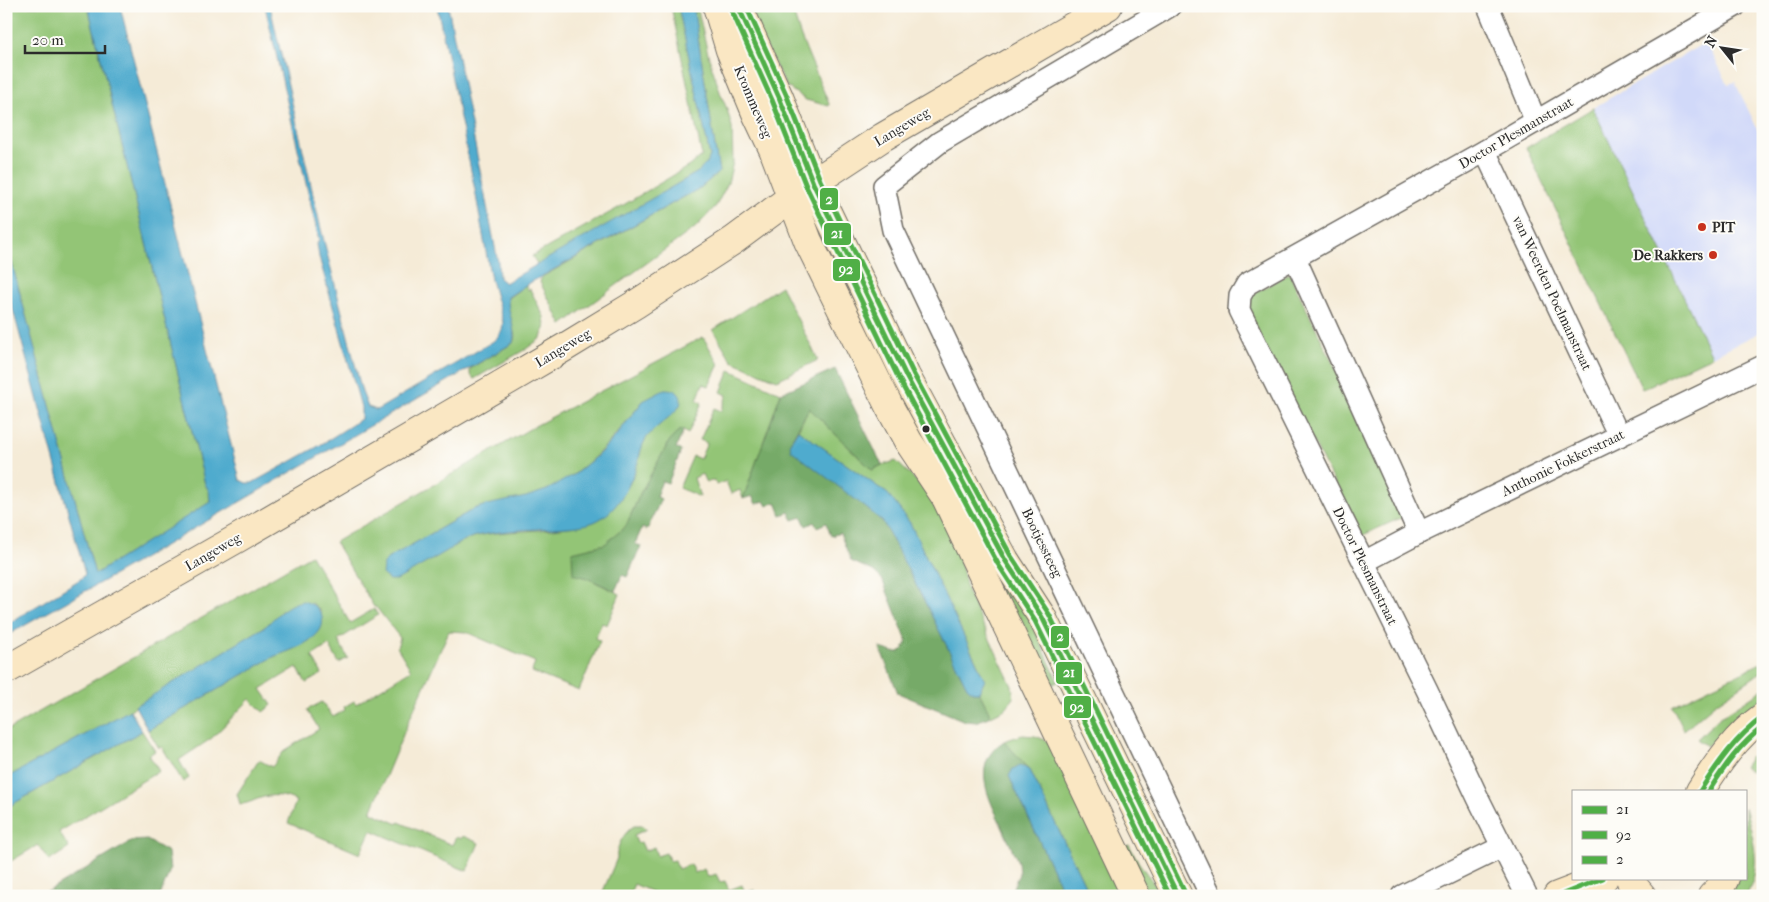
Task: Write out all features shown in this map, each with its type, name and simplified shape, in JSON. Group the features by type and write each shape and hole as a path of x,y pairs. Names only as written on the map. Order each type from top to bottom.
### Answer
{"main road":[{"name":"Krommeweg","path":"717,6 730,50 802,190"},
{"name":"Krommeweg","path":"738,6 779,97 802,190"},
{"name":"Langeweg","path":"6,670 238,538 576,341 734,240 802,190 883,137 1108,6"},
{"path":"802,190 808,241 889,406 908,441 946,498 1136,896"},
{"path":"802,190 1005,560 1042,617 1178,896"},
{"path":"1701,790 1720,761 1742,735 1763,717"},
{"path":"1558,896 1599,880"},
{"path":"1631,880 1642,896"},
{"path":"1712,896 1720,888 1724,880"}],"street":[{"name":"Bootjessteeg","path":"1170,6 940,142 884,186 892,230 1211,896"},
{"path":"1488,6 1536,122"},
{"name":"Doctor Plesmanstraat","path":"1527,896 1239,310 1240,296 1247,284 1485,151 1736,6"},
{"name":"van Weerden Poelmanstraat","path":"1485,151 1619,436"},
{"path":"1295,258 1419,533"},
{"name":"Anthonie Fokkerstraat","path":"1364,562 1419,533 1763,366"},
{"path":"1402,896 1502,847"}],"shaded area":[{"name":"De Rakkers","path":"1706,42 1728,84 1735,82 1763,141 1763,331 1712,356 1593,108"}],"green space":[{"path":"6,6 88,6 205,484 209,491 210,503 95,574 6,241"},
{"path":"671,6 678,6 710,156 707,163 698,172 538,265 532,256 620,207 689,166 702,156"},
{"path":"693,6 697,6 709,58 732,127 733,162 728,183 716,206 696,227 562,325 540,282 542,277 700,188 719,172"},
{"path":"745,6 791,6 801,37 829,106 806,100 786,86"},
{"path":"1593,108 1712,356 1642,389 1526,148"},
{"path":"1289,273 1407,515 1361,536 1242,301"},
{"path":"526,285 528,290 530,289 544,317 545,326 541,338 526,349 474,379 470,374 470,369 513,343 515,336 509,315 508,298"},
{"path":"781,286 818,360 777,380 732,361 713,330"},
{"path":"703,337 719,364 709,386 703,384 697,400 702,403 688,434 681,429 641,492 626,526 573,574 587,578 620,594 607,625 602,623 595,638 600,641 579,691 532,672 535,662 466,632 449,631 371,812 452,845 456,837 461,839 463,836 479,843 467,871 371,830 360,854 288,823 296,801 289,798 268,796 240,804 237,794 259,760 272,767 284,751 319,729 307,710 322,702 333,717 345,710 344,707 354,701 356,704 411,670 397,647 400,638 376,607 374,607 335,542 533,427","holes":["643,401 678,409 648,435 642,445 636,468 625,492 613,508 602,517 570,527 479,535 387,559 474,509 527,497 564,481 579,471 606,446"]},
{"path":"835,369 882,465 872,470 809,408 790,443 883,522 967,687 973,692 979,692 991,716 976,722 965,721 898,693 880,648 899,652 905,647 907,641 882,579 873,571 851,561 840,533 831,536 826,523 817,527 814,522 806,526 802,517 793,520 789,512 781,515 776,502 767,506 764,501 756,504 752,496 743,499 781,393"},
{"path":"730,370 781,393 743,499 740,490 731,494 726,481 717,485 714,480 706,483 702,474 694,478 700,497 679,488 693,456 700,459 707,443 700,440 714,408 721,411 727,395 721,392"},
{"path":"897,389 1022,600 1058,682 1050,685 891,392"},
{"path":"809,408 872,470 896,461 933,497 955,538 968,593 1012,686 1014,698 1005,709 991,716 979,692 985,680 910,523 888,494 798,430"},
{"path":"681,429 683,432 676,448 681,451 668,483 662,481 656,496 661,499 647,530 642,528 635,544 641,546 627,577 622,575 615,591 587,578 573,574 572,552 605,544 626,526 641,492 670,440"},
{"path":"311,555 350,623 374,609 378,615 338,640 348,658 339,663 329,645 312,656 322,674 306,683 297,667 261,689 272,705 263,712 250,699 212,738 179,760 189,778 183,782 162,747 159,748 148,730 275,656 306,642 321,611 312,603 281,611 266,626 130,710 6,778 6,731"},
{"path":"1763,662 1763,671 1713,705 1684,730 1672,706"},
{"path":"1763,689 1763,697 1733,721 1707,746 1697,739 1719,718"},
{"path":"142,731 155,751 149,755 159,771 59,832 69,848 49,861 38,845 6,864 6,808"},
{"path":"1022,735 1035,736 1050,742 1128,896 1090,896 1030,770 1004,741"},
{"path":"1763,739 1763,756 1753,773 1744,767"},
{"path":"1004,741 1030,770 1024,766 1009,776 1065,896 1009,896 1019,874 1018,862 990,801 985,780 985,769 988,759"},
{"path":"1746,811 1755,852 1754,874 1746,896 1729,896 1737,880 1746,880"},
{"path":"634,826 642,826 647,829 634,835 637,843 641,842 645,851 654,847 657,856 666,853 670,861 675,860 678,869 691,864 695,873 704,869 708,877 716,874 720,882 725,881 729,890 742,885 745,893 754,890 757,896 661,896 634,884 629,896 601,896 617,858 621,840"},
{"path":"147,840 168,852 170,870 160,896 49,896 47,892 132,841"},
{"path":"1129,845 1139,863 1163,896 1145,896 1122,848"}],"water":[{"path":"88,6 120,6 240,480 246,483 252,483 317,447 361,419 361,407 319,257 317,244 319,240 265,6 270,6 321,229 362,392 368,407 377,410 492,342 502,330 503,322 491,280 475,190 437,6 448,6 498,262 499,278 505,283 698,172 707,163 710,156 678,6 693,6 719,172 700,188 526,285 508,297 514,332 513,343 6,636 6,625 82,578 85,574 6,284 6,241 95,574 210,502 209,491 205,484"},
{"path":"666,389 679,394 681,402 676,410 653,430 645,440 635,471 627,488 610,512 594,522 579,526 505,531 473,537 461,542 397,580 389,580 382,574 383,566 387,559 474,509 547,490 575,474 598,455 615,437 643,401"},
{"path":"798,430 888,494 910,523 985,680 979,692 973,692 967,687 883,522 791,450 790,443"},
{"path":"303,601 316,607 322,617 322,624 314,637 290,651 275,656 148,730 135,706 266,626 288,607"},
{"path":"130,710 142,731 6,808 6,778"},
{"path":"1020,765 1030,770 1090,896 1065,896 1009,776 1013,769"}],"transit line":[{"name":"21","path":"738,6 779,97 813,183 906,376 1005,560 1042,617 1178,896"},
{"name":"2","path":"746,6 786,94 820,180 913,373 1011,556 1049,614 1185,893"},
{"name":"92","path":"731,9 772,100 806,186 899,379 998,564 1035,621 1170,896"},
{"name":"21","path":"1701,790 1728,751 1744,733 1763,717"},
{"name":"92","path":"1710,790 1733,756 1763,727"},
{"name":"21","path":"1558,896 1598,880"}],"place":[{"name":"PIT","path":"1702,227"},
{"name":"De Rakkers","path":"1713,255"}]}
